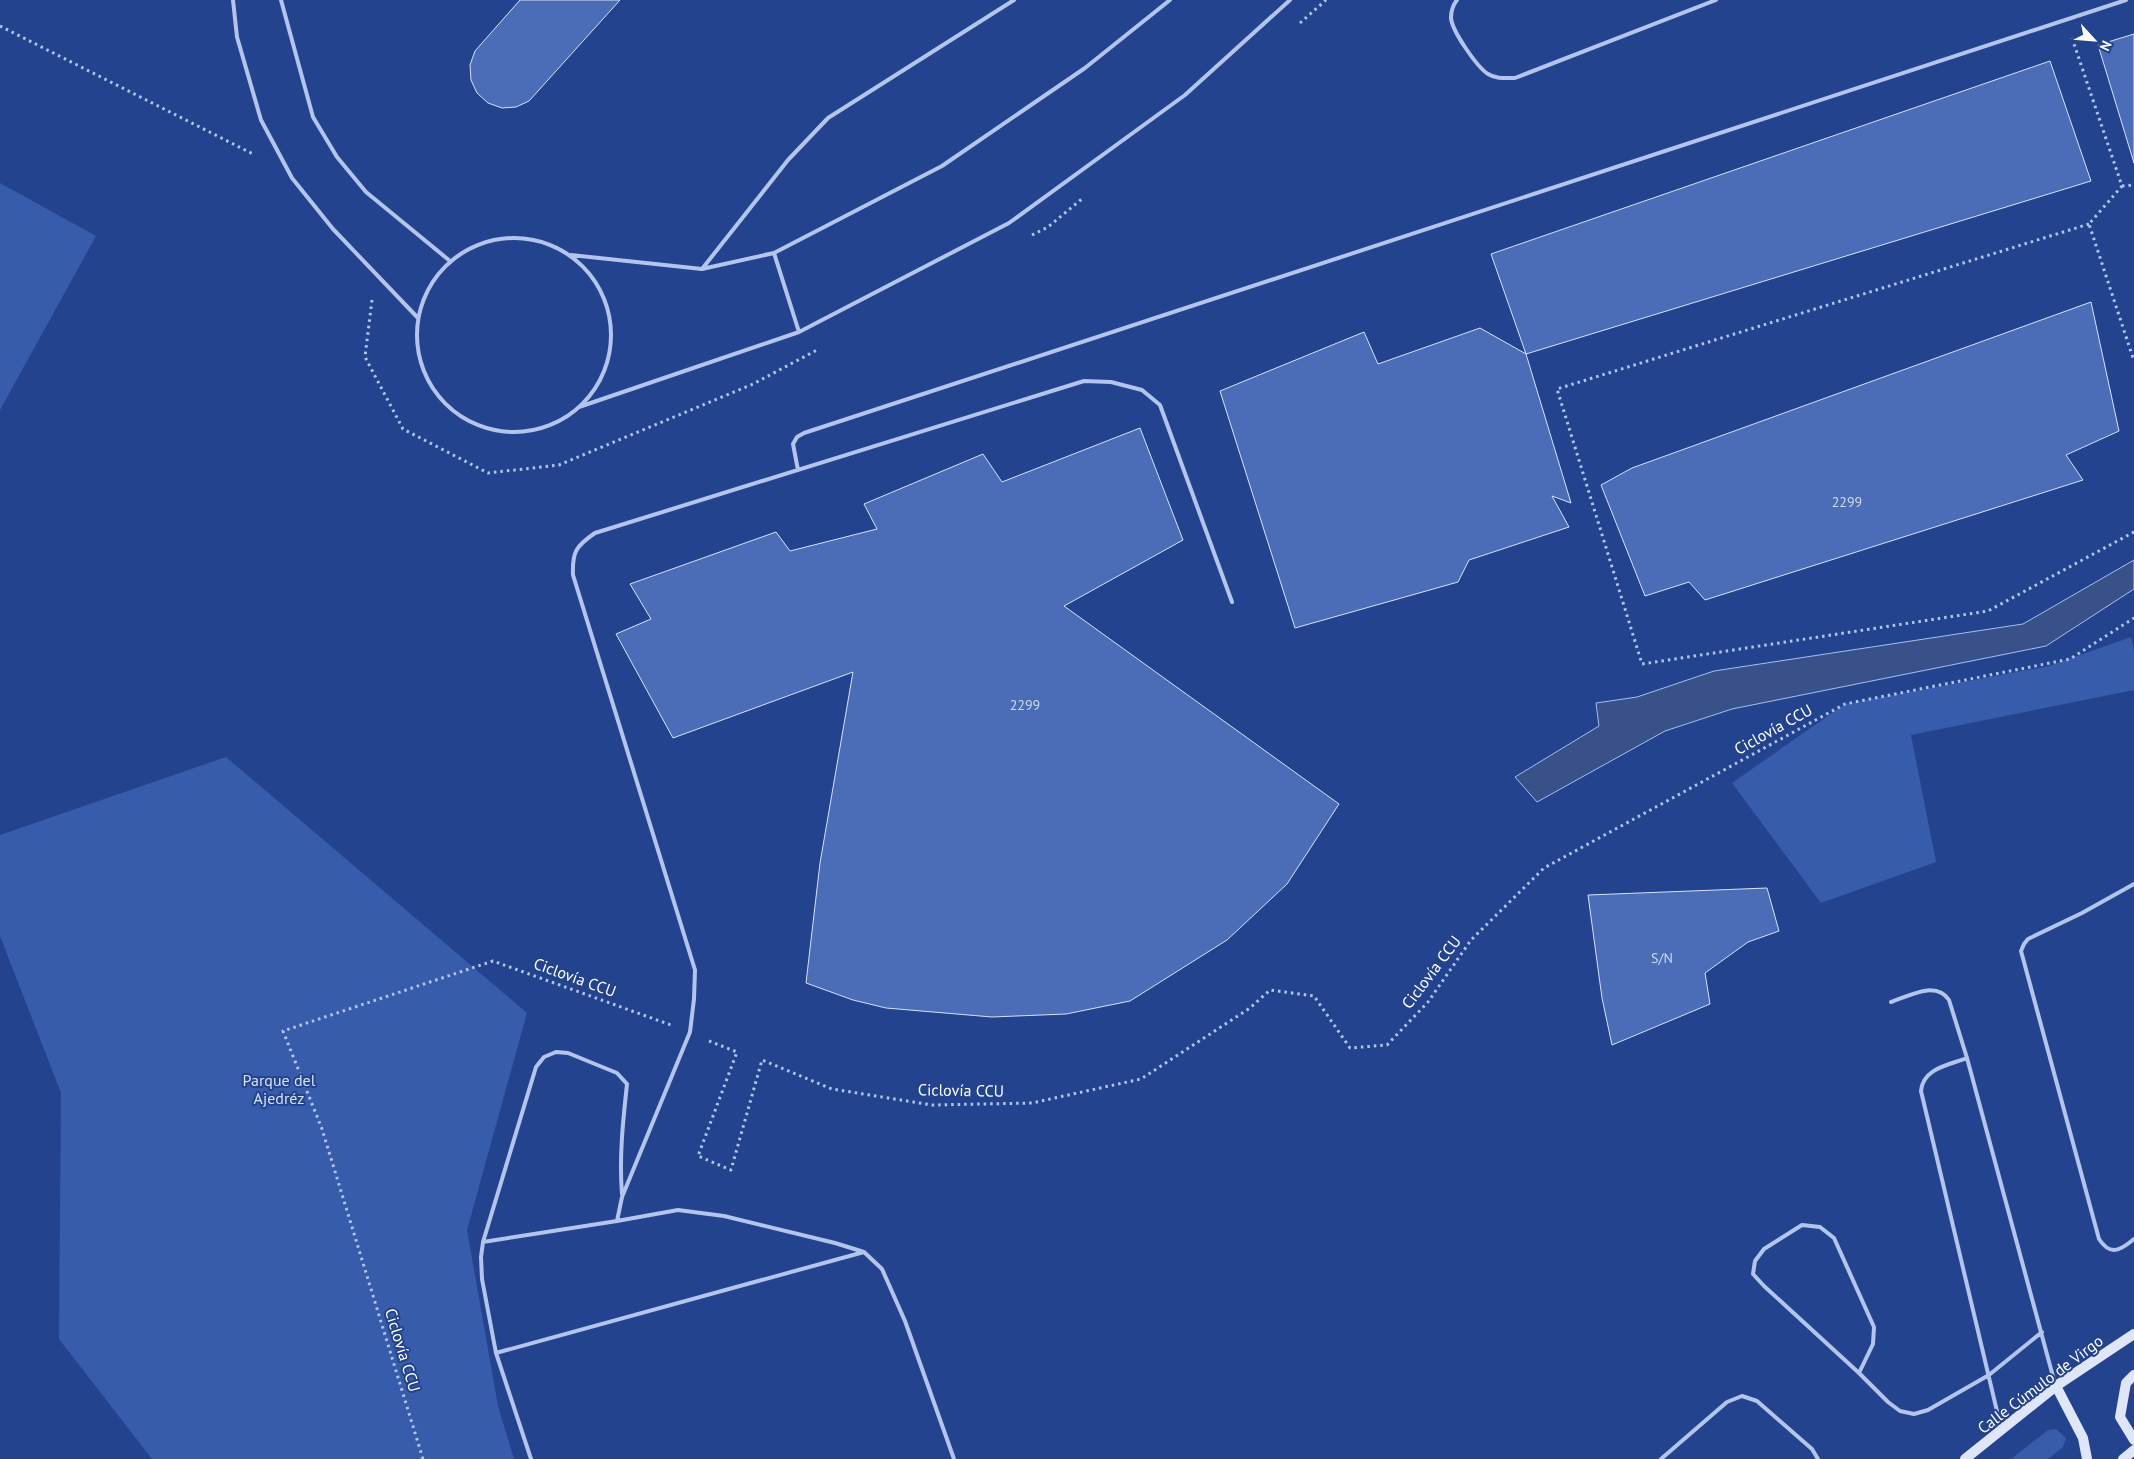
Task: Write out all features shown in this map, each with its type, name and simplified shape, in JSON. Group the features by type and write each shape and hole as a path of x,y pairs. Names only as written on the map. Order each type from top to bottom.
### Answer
{"main road":[{"name":"Calle Cúmulo de Virgo","path":"1965,1459 2056,1386 2134,1334"},
{"path":"2134,1375 2126,1383 2120,1417 2134,1440"},
{"path":"2056,1386 2083,1438 2087,1459"},
{"path":"2123,1459 2134,1450"}],"lane":[{"path":"233,0 237,37 261,120 292,178 334,228 418,318"},
{"path":"281,0 313,117 337,156 366,192 450,262"},
{"path":"702,269 788,160 828,118 1014,0"},
{"path":"1170,0 1084,68 942,166 774,253 702,269 571,255 542,242 509,237 477,245 450,262 429,287 418,318 418,349 426,378 443,403 467,421 496,431 526,432 554,424 580,407 799,332 1009,223 1185,95 1290,0"},
{"path":"1457,0 1453,6 1451,19 1456,32 1479,65 1488,74 1501,79 1514,78 1716,0"},
{"path":"798,470 793,444 797,437 804,432 2126,0"},
{"path":"774,253 799,332"},
{"path":"571,255 591,275 596,284 605,301 611,329 608,358 598,384 580,407"},
{"path":"617,1221 622,1197 690,1032 695,970 573,575 572,558 581,543 595,533 1084,381 1112,382 1142,390 1160,405 1232,602"},
{"path":"2134,884 2082,913 2028,939 2021,951 2099,1239 2105,1248 2115,1250 2125,1247 2134,1239"},
{"path":"1891,1002 1928,990 1937,990 1944,993 1949,1000 1967,1058 2056,1386"},
{"path":"532,1459 496,1353 482,1279 481,1257 536,1067 544,1057 556,1052 568,1053 617,1073 626,1084 620,1169 622,1197"},
{"path":"1967,1058 1925,1076 1922,1083 1922,1091 2001,1430"},
{"path":"484,1242 678,1210 724,1216 835,1242 864,1252 882,1269 905,1321 954,1459"},
{"path":"1860,1373 1873,1344 1874,1328 1834,1238 1820,1227 1802,1225 1764,1249 1755,1261 1754,1274 1764,1286 1900,1411 1914,1414 1928,1410 1989,1375 2042,1332"},
{"path":"496,1353 864,1252"},
{"path":"1661,1459 1727,1402 1742,1396 1757,1401 1812,1449 1818,1459"}],"path":[{"path":"2066,20 2122,186"},
{"path":"2134,186 2122,186 2089,224 1557,389 1642,664 1988,611 2134,532"},
{"path":"2089,224 2134,361"},
{"name":"Ciclovía CCU","path":"423,1459 322,1129 283,1031 493,961 690,1032 737,1052 698,1156 731,1170 762,1060 832,1090 932,1104 1032,1103 1141,1079 1250,1008 1270,990 1314,996 1350,1048 1387,1045 1428,1002 1471,940 1544,868 1845,704 2070,659 2134,618"}],"green space":[{"path":"0,183 96,236 0,410"},
{"path":"2131,637 2134,651 2134,690 1911,735 1936,862 1821,903 1732,783 1845,704 2049,666"},
{"name":"Parque del Ajedréz","path":"226,757 527,1013 467,1230 498,1406 514,1459 152,1459 59,1339 61,1093 0,936 0,835"},
{"path":"2056,1429 2066,1438 2063,1447 2048,1459 2011,1459 2048,1430"}],"shaded area":[{"path":"2134,560 2134,589 2046,646 1732,709 1665,731 1537,802 1515,777 1599,726 1596,703 1637,697 1714,671 2023,624"}],"building":[{"path":"520,0 620,0 529,101 516,107 502,108 488,103 477,93 471,80 470,65 475,51"},
{"path":"2134,34 2134,163 2098,45"},
{"path":"2050,61 2091,181 1526,354 1491,254"},
{"path":"2091,302 2119,431 2066,455 2083,480 1705,600 1689,582 1645,596 1601,485 1632,468"},
{"path":"1480,328 1526,354 1571,503 1552,496 1569,527 1469,560 1458,582 1295,628 1220,391 1364,332 1378,364"},
{"path":"1140,428 1183,540 1064,606 1339,804 1287,884 1227,940 1130,1001 1066,1014 992,1017 886,1008 853,1000 806,983 820,863 853,672 673,738 616,634 651,619 630,584 776,532 790,551 877,529 864,504 983,454 1002,482"},
{"path":"1767,888 1779,931 1748,942 1705,973 1710,1004 1612,1045 1602,998 1588,895"}]}
